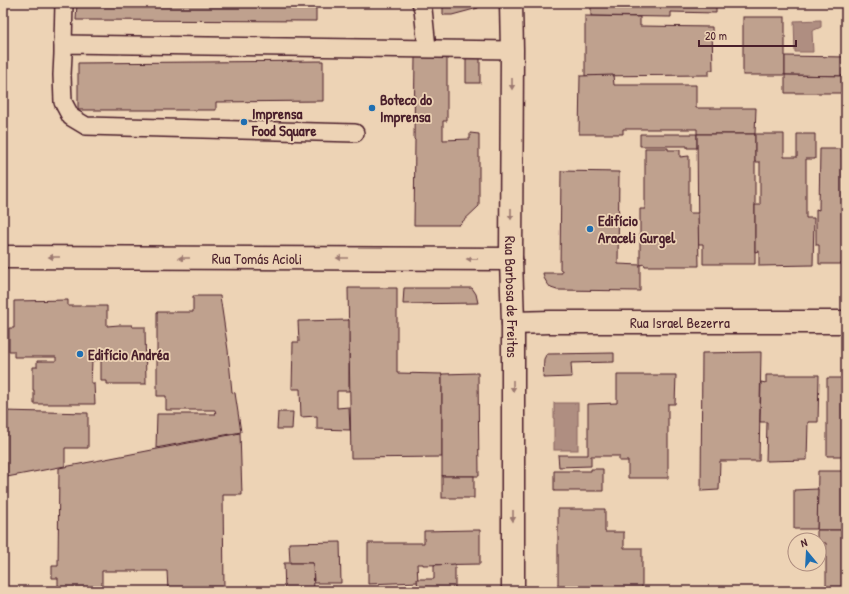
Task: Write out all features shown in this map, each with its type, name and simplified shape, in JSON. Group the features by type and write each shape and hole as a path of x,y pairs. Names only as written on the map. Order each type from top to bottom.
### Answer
{"street":[{"name":"Rua Barbosa de Freitas","path":"511,3 513,591"},
{"name":"Rua Tomás Acioli","path":"3,257 511,259"},
{"name":"Rua Israel Bezerra","path":"513,323 846,322"}],"lane":[{"path":"64,3 62,44 63,102 71,117 86,126 355,133"},
{"path":"420,3 423,8 427,48"},
{"path":"62,44 512,50"}],"shaded area":[{"path":"821,20 821,27 812,31 813,52 795,52 794,21"},
{"path":"554,403 578,403 578,450 554,450"}],"building":[{"path":"77,3 316,3 316,21 76,20"},
{"path":"443,3 480,4 478,8 452,15 443,15"},
{"path":"591,3 716,3 716,13 671,12 671,17 591,16"},
{"path":"585,16 640,17 640,26 712,27 713,70 709,70 709,75 585,76"},
{"path":"743,17 785,17 785,75 743,75"},
{"path":"785,56 846,57 846,76 785,75"},
{"path":"415,57 447,57 447,121 443,121 443,140 470,139 470,133 479,134 479,206 459,225 414,225"},
{"path":"466,58 480,58 480,83 466,83"},
{"path":"323,61 323,101 216,102 216,110 78,110 78,63"},
{"path":"613,75 614,85 696,85 696,108 756,108 755,134 697,134 697,129 623,129 623,134 579,134 580,76"},
{"path":"785,75 846,76 846,99 845,93 785,93"},
{"path":"640,134 697,134 697,148 687,148 687,146 640,146"},
{"path":"697,134 755,134 755,264 703,264 703,244 698,244"},
{"path":"755,134 784,134 784,157 797,157 797,134 815,134 815,159 806,159 806,218 814,218 813,265 759,266 759,251 755,252 755,205 760,205 760,162 755,162"},
{"path":"645,148 668,148 668,150 680,150 680,157 689,156 689,213 698,213 699,266 640,265 640,209 645,209"},
{"path":"820,149 843,149 842,157 846,157 846,264 819,264 819,245 816,245 816,209 819,210"},
{"name":"Edifício Araceli Gurgel","path":"561,171 619,172 618,264 640,265 640,291 557,290 551,288 547,283 543,273 562,273 562,270 560,270"},
{"path":"348,288 397,288 397,373 442,374 442,457 351,458"},
{"path":"404,288 472,288 476,294 478,303 403,304"},
{"path":"193,296 220,296 228,350 232,392 235,393 241,432 156,448 157,414 216,414 215,410 166,410 166,396 157,396 157,312 193,312"},
{"name":"Edifício Andréa","path":"68,300 68,306 107,306 107,326 132,325 132,327 145,327 146,384 107,384 107,381 101,381 101,360 92,361 91,383 94,383 95,404 34,404 33,367 37,367 37,361 56,361 56,357 14,357 14,351 9,351 9,328 14,328 14,301"},
{"path":"349,320 349,391 337,391 337,408 349,407 350,430 317,429 317,416 301,417 300,389 292,389 293,342 299,342 298,321"},
{"path":"761,352 759,461 720,461 719,490 701,491 702,353"},
{"path":"614,353 614,362 571,363 572,377 543,378 544,359 548,354"},
{"path":"478,373 479,476 442,476 442,374"},
{"path":"617,375 676,375 675,404 668,404 668,478 628,478 628,461 619,461 619,456 591,456 591,466 559,467 558,455 588,455 588,404 617,403"},
{"path":"766,375 819,375 818,422 808,422 807,460 766,461 767,422 760,422 761,382 766,383"},
{"path":"827,378 843,378 843,385 846,385 846,461 842,461 842,456 827,456"},
{"path":"3,411 88,413 88,448 65,448 65,466 7,477 3,475"},
{"path":"278,412 293,412 292,429 277,429"},
{"path":"240,433 242,495 223,495 224,591 168,591 167,571 102,571 102,591 58,591 58,578 52,578 52,566 58,566 59,468"},
{"path":"591,469 603,469 603,491 554,491 554,471 591,471"},
{"path":"818,471 846,471 846,530 817,530"},
{"path":"442,476 474,476 474,498 442,498"},
{"path":"818,489 817,529 794,529 794,490"},
{"path":"558,509 605,509 605,532 624,532 624,548 642,548 642,591 558,589"},
{"path":"480,530 480,564 417,564 418,582 368,584 368,543 424,543 424,531"},
{"path":"817,530 846,530 846,591 826,591 827,532 817,532"},
{"path":"340,542 341,583 314,583 313,563 290,563 289,543"},
{"path":"284,563 313,563 314,591 285,591"},
{"path":"455,564 455,591 418,591 417,579 434,579 434,565"}],"place":[{"name":"Boteco do Imprensa","path":"372,108"},
{"name":"Imprensa Food Square","path":"244,122"},
{"name":"Edifício Araceli Gurgel","path":"590,229"},
{"name":"Edifício Andréa","path":"80,354"}]}
